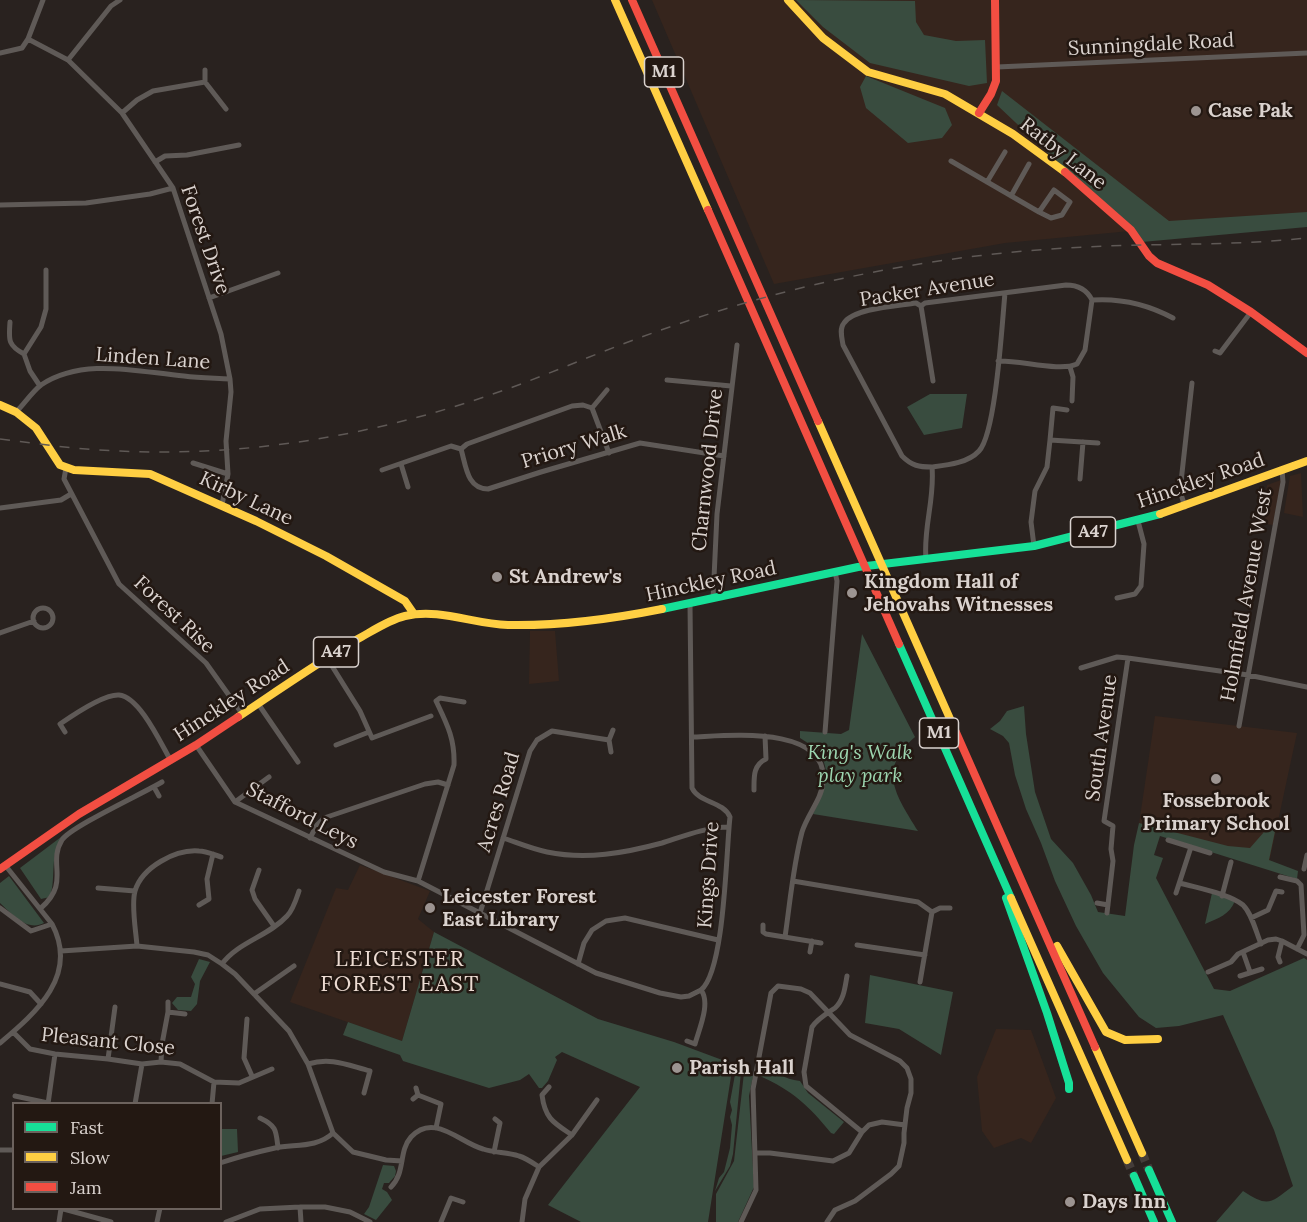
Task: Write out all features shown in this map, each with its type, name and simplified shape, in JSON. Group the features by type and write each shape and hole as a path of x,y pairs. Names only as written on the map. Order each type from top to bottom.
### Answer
{"main road":[{"name":"M1","path":"615,0 1127,1160"},
{"name":"M1","path":"632,0 1142,1153"},
{"name":"Ratby Lane","path":"788,0 823,38 868,72 945,94 1013,134 1067,174 1131,230 1149,256 1158,263 1208,285 1251,312 1307,353"},
{"path":"979,113 996,81 995,0"},
{"path":"0,405 16,412 36,428 51,454 60,465 66,468"},
{"name":"Hinckley Road","path":"2,867 79,814 171,761 260,705 327,658 391,621 414,614 435,613 498,624 533,624 620,616 690,604 839,571 1034,546 1138,521 1185,507 1307,461"},
{"name":"Kirby Lane","path":"66,468 150,474 222,505 388,589 405,601 414,614"},
{"path":"990,846 1017,931 1044,999 1059,1046 1069,1089"},
{"path":"1035,908 1106,1032 1124,1041 1158,1039"},
{"path":"1149,1170 1172,1222"},
{"path":"1134,1176 1154,1222"}],"street":[{"path":"0,53 22,48 28,39 43,0"},
{"path":"68,60 111,6 120,0"},
{"name":"Forest Drive","path":"28,39 68,60 122,113 173,188 221,334 230,379 231,392 226,441 228,474 222,505"},
{"name":"Sunningdale Road","path":"997,67 1307,53"},
{"path":"205,70 205,82 226,109"},
{"path":"122,113 137,100 153,91 205,82"},
{"path":"155,162 165,156 187,155 239,145"},
{"path":"987,182 1005,152"},
{"path":"951,161 1039,212 1051,218 1062,215 1070,202 1054,190 1039,212"},
{"path":"1011,196 1029,164"},
{"path":"0,205 86,203 150,194 173,188"},
{"path":"24,354 41,327 46,309 46,270"},
{"path":"209,298 278,273"},
{"name":"Packer Avenue","path":"932,467 919,467 909,463 902,456 843,345 841,333 847,320 859,313 916,303 921,306 925,303 1074,285 1083,289 1092,300"},
{"path":"926,559 926,536 934,487 932,467 950,465 975,455 982,448 988,436 993,415 1005,293"},
{"path":"998,361 1014,360 1065,368 1077,364 1084,355 1092,300 1120,299 1159,310 1173,318"},
{"path":"921,306 933,381"},
{"path":"1215,351 1220,353 1251,312"},
{"path":"10,322 9,339 14,349 24,354 30,371 40,386"},
{"name":"Charnwood Drive","path":"713,599 717,514 737,345"},
{"path":"1070,367 1073,377 1072,400"},
{"name":"Linden Lane","path":"16,412 40,386 63,375 87,369 114,369 230,379"},
{"path":"667,380 731,386"},
{"path":"1185,507 1180,491 1192,383"},
{"path":"592,408 607,390"},
{"path":"382,470 451,446 460,449 467,444 572,406 583,405 592,408"},
{"path":"592,408 609,453"},
{"path":"1034,546 1031,522 1035,491 1047,467 1053,408 1067,410"},
{"path":"1050,440 1098,443"},
{"path":"1080,479 1083,442"},
{"name":"Priory Walk","path":"460,449 470,480 474,487 480,489 488,489 640,443 724,456"},
{"path":"193,463 228,474"},
{"path":"401,464 402,481 408,487"},
{"name":"Forest Rise","path":"66,468 64,479 119,584 206,663 243,715"},
{"name":"Holmfield Avenue West","path":"1239,726 1283,482 1282,470"},
{"path":"0,508 61,500 71,494"},
{"path":"1117,598 1135,594 1141,586 1144,544 1138,521"},
{"path":"825,732 839,571"},
{"name":"Kings Drive","path":"690,604 692,788 698,795 729,813 718,940 709,982 701,990 705,1004 695,1044"},
{"path":"0,633 34,621"},
{"path":"1081,668 1118,657 1248,675 1307,687"},
{"path":"327,658 360,711 372,738 431,716"},
{"name":"South Avenue","path":"1108,905 1113,861 1111,844 1114,830 1113,826 1104,821 1128,658"},
{"path":"65,732 60,724 68,718 108,697 118,695 127,697 139,708 171,761"},
{"path":"418,881 454,765 454,747 450,731 436,701 440,698 464,702"},
{"path":"260,705 298,762"},
{"path":"611,752 609,740 613,730"},
{"name":"Acres Road","path":"480,913 530,751 537,740 552,731 609,740"},
{"path":"336,745 369,732"},
{"path":"765,736 766,759"},
{"path":"692,737 778,737 801,746 815,755 823,770 823,787 808,814 801,834 785,937"},
{"name":"Stafford Leys","path":"196,745 235,802 384,873 418,881 596,973 660,993 681,997 701,990"},
{"path":"754,790 754,773 759,763 766,759 774,761"},
{"path":"235,802 269,777"},
{"path":"41,908 52,899 56,891 59,849 62,840 84,824 162,782"},
{"path":"310,838 324,818 425,784 438,782 448,785"},
{"path":"154,787 159,796"},
{"path":"503,838 547,852 601,855 633,850 714,828 729,827"},
{"path":"1168,840 1210,853"},
{"path":"1176,893 1191,847"},
{"path":"137,946 135,891 148,872 171,857 193,851 221,857"},
{"path":"199,905 209,899 207,879 213,854"},
{"path":"1304,869 1307,855"},
{"path":"1222,896 1232,862"},
{"path":"0,1043 41,1004 53,988 62,951 58,935 41,908 2,867"},
{"path":"1229,869 1238,872"},
{"path":"259,870 252,890 255,899 274,926"},
{"path":"1280,877 1297,881 1301,885 1304,935 1297,949"},
{"path":"106,889 107,880"},
{"path":"793,881 918,902 932,912"},
{"path":"1180,883 1222,896 1243,906 1251,918 1261,944"},
{"path":"98,888 135,891"},
{"path":"222,964 231,954 289,915 299,891"},
{"path":"1251,918 1268,910 1276,891 1282,892"},
{"path":"1294,896 1301,896"},
{"path":"296,901 303,903"},
{"path":"1097,903 1108,905 1107,913"},
{"path":"0,908 31,931 52,924"},
{"path":"932,912 940,908 950,908"},
{"path":"920,982 932,912"},
{"path":"578,964 584,943 592,930 606,921 626,918 718,940"},
{"path":"763,925 763,932 766,934 821,943"},
{"path":"1208,972 1231,962 1243,952 1276,939 1307,954"},
{"path":"1280,962 1278,957 1282,941"},
{"path":"810,952 812,942"},
{"path":"857,945 925,955"},
{"path":"62,951 137,946 208,955 222,964 254,994 289,1031 308,1064 333,1133 353,1152 386,1160 402,1161"},
{"path":"1243,952 1253,974"},
{"path":"1212,961 1216,969"},
{"path":"254,994 294,966"},
{"path":"1240,976 1253,974 1262,969"},
{"path":"847,976 840,1003 816,1022 810,1034 804,1079 811,1091 862,1132"},
{"path":"0,984 30,992 41,1004"},
{"path":"741,1222 756,1190 753,1089 771,993 778,986 801,989 814,997 850,1035 895,1058 907,1068 911,1079 911,1093 899,1166 855,1201 835,1210 827,1222"},
{"path":"161,1062 168,1002"},
{"path":"108,1059 116,1007"},
{"path":"168,1012 185,1014"},
{"path":"248,1019 244,1058 252,1076"},
{"name":"Pleasant Close","path":"13,1032 30,1048 55,1054 142,1064 161,1062 180,1064 214,1082"},
{"path":"687,1041 704,1047"},
{"path":"48,1102 55,1054"},
{"path":"308,1064 320,1060 332,1060 370,1071 364,1093"},
{"path":"135,1102 142,1064"},
{"path":"212,1102 214,1082 239,1083 272,1069"},
{"path":"549,1087 542,1095 547,1115 554,1123 572,1135"},
{"path":"416,1088 415,1097 441,1104"},
{"path":"15,1096 43,1102"},
{"path":"436,1128 445,1096"},
{"path":"522,1222 525,1198 539,1167 572,1135 597,1100"},
{"path":"260,1118 272,1123 276,1131 278,1148"},
{"path":"494,1152 500,1121"},
{"path":"755,1153 833,1161 849,1153 862,1132 875,1122 905,1125"},
{"path":"391,1187 399,1178 405,1148 412,1137 422,1130 436,1128 455,1134 475,1146 519,1156 539,1167"},
{"path":"222,1162 278,1148 302,1146 327,1138 333,1133"},
{"path":"441,1222 451,1198 463,1202"},
{"path":"226,1222 260,1209 300,1207 325,1207 350,1212 370,1222"},
{"path":"300,1207 301,1222"},
{"path":"86,1211 111,1222"}],"shaded area":[{"path":"652,0 1307,0 1307,214 1005,243 774,284"},
{"path":"1301,473 1303,517 1284,513 1290,476"},
{"path":"1281,480 1273,525 1260,523 1267,485"},
{"path":"530,631 555,631 559,681 529,684"},
{"name":"Fossebrook Primary School","path":"1155,716 1297,733 1269,863 1139,824"},
{"path":"360,865 430,891 418,919 434,932 402,1041 290,1002 336,888 348,890"},
{"path":"996,1029 1031,1030 1056,1098 1031,1143 1021,1138 994,1148 982,1131 977,1077"}],"green space":[{"path":"796,0 915,1 916,22 924,35 956,41 985,40 987,83 969,86 870,63 823,27"},
{"path":"866,76 945,108 952,125 942,138 908,143 866,108 860,87"},
{"path":"1002,91 1169,221 1307,212 1307,227 1142,242 997,105"},
{"path":"930,394 967,394 962,428 924,435 907,407"},
{"name":"King's Walk play park","path":"862,634 915,737 903,749 893,772 897,794 918,831 813,814 823,792 826,772 819,754 800,738 800,731 841,734 849,730"},
{"path":"1024,706 1035,792 1051,839 1073,863 1098,912 1125,916 1139,823 1228,846 1250,848 1264,832 1277,822 1269,860 1298,871 1297,879 1160,836 1154,855 1163,858 1156,878 1214,989 1230,991 1304,958 1307,960 1307,1222 1216,1222 1243,1191 1259,1200 1269,1201 1274,1200 1293,1186 1274,1130 1223,1015 1179,1026 1156,1028 1139,1017 1103,973 1076,926 1055,881 1026,809 1015,775 1009,743 1003,736 990,729 1007,711"},
{"path":"65,834 56,848 50,897 41,899 20,868"},
{"path":"9,876 44,923 26,924 0,903 0,883"},
{"path":"1212,893 1235,901 1227,913 1205,924"},
{"path":"434,932 598,1019 674,1042 733,1064 708,1222 581,1222 548,1205 640,1087 562,1052 555,1057 557,1060 548,1081 542,1088 539,1088 529,1074 520,1080 489,1088 403,1061 400,1055 343,1035 348,1022 402,1041"},
{"path":"199,959 210,962 200,981 197,1004 191,1011 178,1010 172,1003 177,997 191,997 195,984 191,977"},
{"path":"870,975 953,992 941,1055 899,1029 865,1023"},
{"path":"762,1068 800,1081 808,1093 844,1122 834,1134 831,1133 800,1100 782,1087 760,1076"},
{"path":"736,1069 741,1072 733,1154 730,1166 715,1191 719,1178 724,1172 730,1148 732,1110 730,1102"},
{"path":"744,1073 753,1076 749,1096 754,1187 738,1222 716,1222 716,1194 734,1161"},
{"path":"222,1129 237,1129 238,1152 222,1156"},
{"path":"383,1165 394,1166 396,1171 395,1176 389,1183 384,1183 382,1189 392,1200 376,1220 364,1214 369,1207"}],"tunnel":[{"path":"1142,1153 1149,1170"},
{"path":"1127,1160 1134,1176"}],"railway":[{"path":"0,439 90,449 167,452 214,451 307,441 400,422 445,409 506,390 689,321 763,298 847,278 915,265 1017,252 1307,238"}],"traffic: fast":[{"path":"662,609 858,567 1034,546 1160,514"},
{"path":"899,644 1011,898"},
{"path":"1006,898 1047,1013 1069,1089"},
{"path":"1149,1170 1172,1222"},
{"path":"1134,1176 1154,1222"}],"traffic: slow":[{"path":"615,0 708,210"},
{"path":"788,0 823,38 868,72 945,94 1013,134 1065,172"},
{"path":"0,405 16,412 36,428 60,465 74,470 150,474 256,521 326,556 405,601 414,614"},
{"path":"818,421 955,730"},
{"path":"1160,514 1307,461"},
{"path":"238,717 356,640 386,623 405,616 431,614 495,624 527,625 586,621 662,609"},
{"path":"1011,898 1127,1160"},
{"path":"1057,946 1106,1032 1125,1040 1158,1039"},
{"path":"1095,1047 1142,1153"}],"traffic: jam":[{"path":"632,0 818,421"},
{"path":"979,113 996,81 995,0"},
{"path":"1065,172 1131,230 1149,256 1157,263 1208,285 1251,312 1307,353"},
{"path":"708,210 899,644"},
{"path":"0,869 79,814 196,745 238,717"},
{"path":"955,730 1095,1047"}],"place":[{"name":"Case Pak","path":"1196,111"},
{"name":"St Andrew's","path":"497,577"},
{"name":"Kingdom Hall of Jehovahs Witnesses","path":"852,593"},
{"name":"Fossebrook Primary School","path":"1216,779"},
{"name":"Leicester Forest East Library","path":"430,908"},
{"name":"Parish Hall","path":"677,1068"},
{"name":"Days Inn","path":"1070,1202"}],"district":[{"name":"LEICESTER FOREST EAST","path":"400,972"}]}
